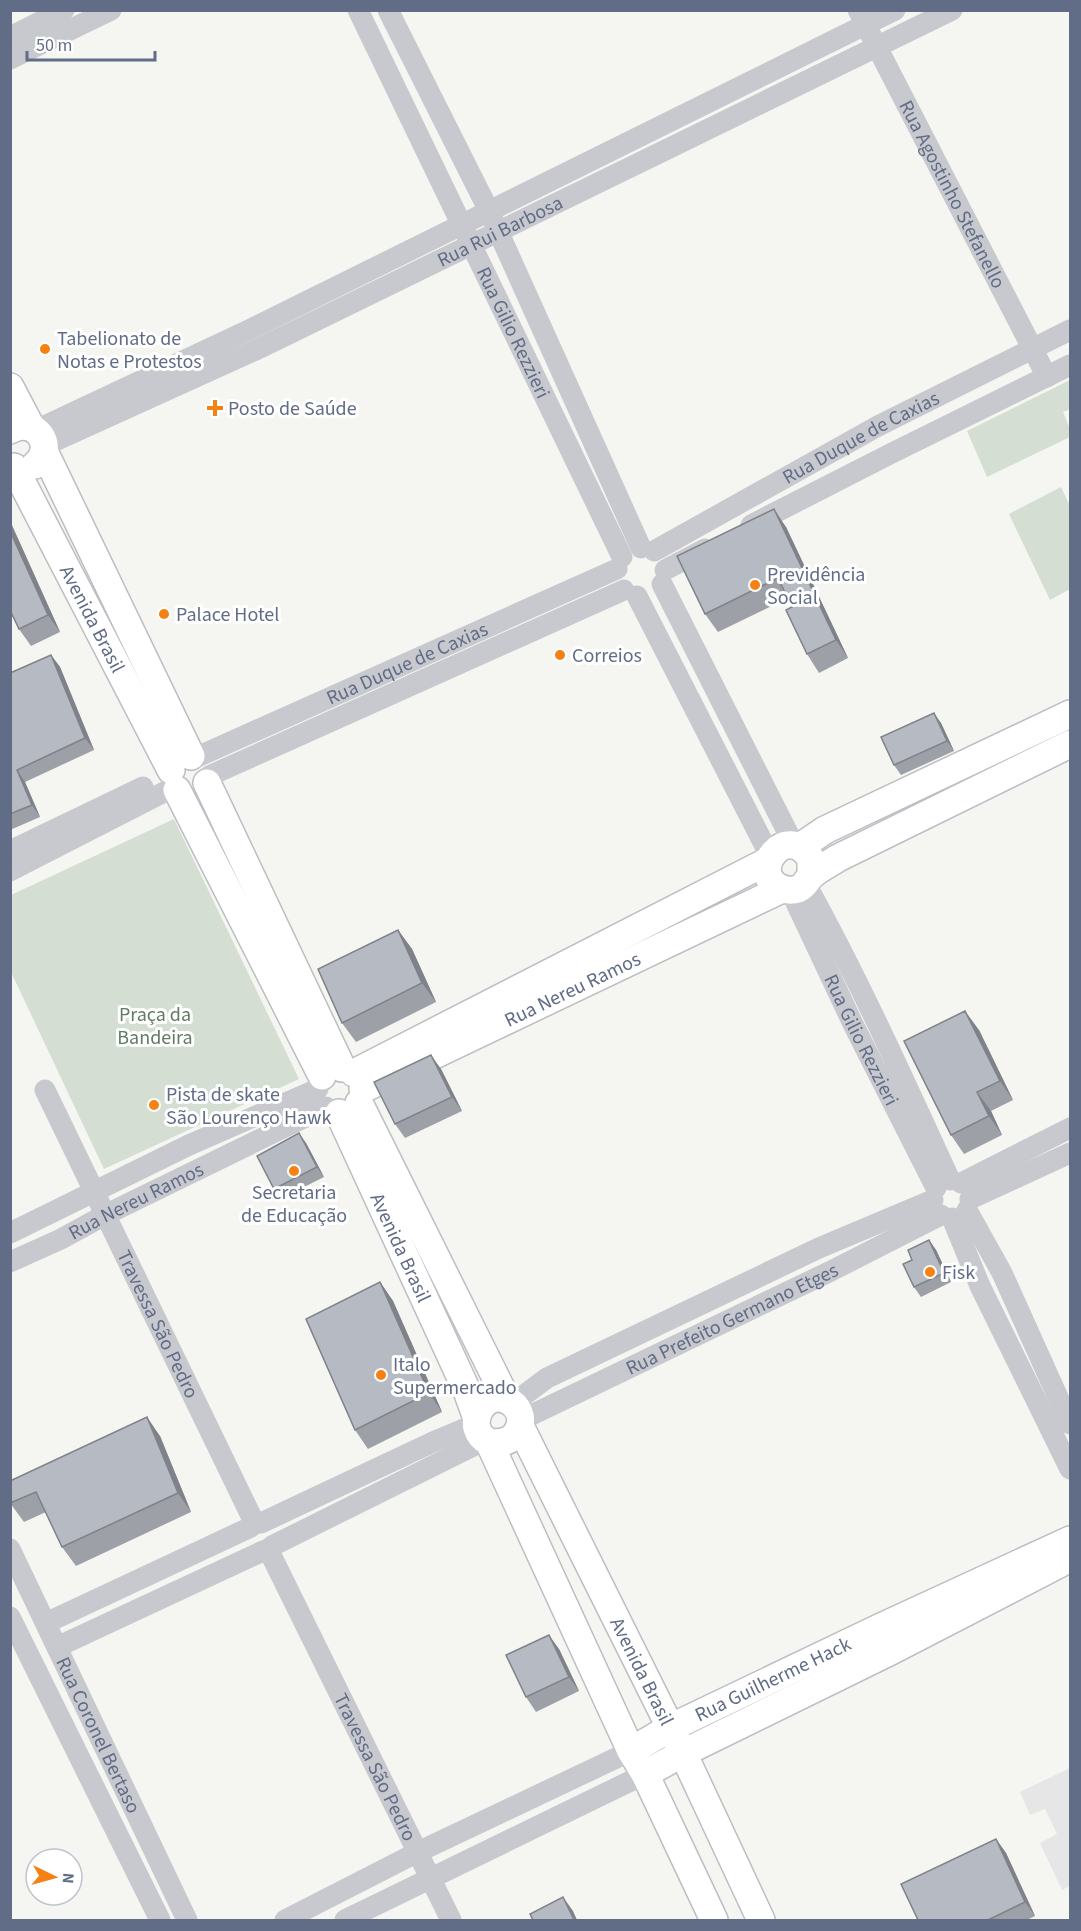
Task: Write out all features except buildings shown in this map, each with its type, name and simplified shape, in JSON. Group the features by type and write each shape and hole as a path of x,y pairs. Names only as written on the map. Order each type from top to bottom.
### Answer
{"main road":[{"name":"Avenida Brasil","path":"10,387 187,774 340,1090 515,1413 683,1753 761,1920"},
{"path":"12,466 27,469 39,462 33,437"},
{"name":"Avenida Brasil","path":"12,466 187,774"},
{"name":"Rua Nereu Ramos","path":"340,1090 825,830 1071,714"},
{"name":"Rua Nereu Ramos","path":"340,1090 797,885 838,858 1071,744"},
{"path":"783,852 811,859 797,885 775,885 770,878 767,870 783,852"},
{"name":"Avenida Brasil","path":"340,1090 467,1391 481,1431 714,1920"},
{"path":"494,1399 515,1413 516,1435 508,1441 498,1443 481,1431 478,1410 488,1401 494,1399"},
{"name":"Rua Guilherme Hack","path":"638,1763 670,1728 879,1628 1071,1540"},
{"name":"Rua Guilherme Hack","path":"638,1763 683,1753 891,1651 1071,1558"}],"street":[{"path":"10,37 63,10"},
{"path":"10,59 111,10"},
{"name":"Rua Gilio Rezzieri","path":"358,10 471,245 619,563"},
{"name":"Rua Gilio Rezzieri","path":"388,10 489,211 647,549"},
{"name":"Rua Rui Barbosa","path":"256,338 461,225 862,18 895,10"},
{"name":"Rua Rui Barbosa","path":"33,437 471,245 952,10"},
{"name":"Rua Agostinho Stefanello","path":"862,18 1047,377"},
{"name":"Rua Duque de Caxias","path":"647,549 878,426 1071,330"},
{"name":"Rua Duque de Caxias","path":"663,577 732,535 890,453 1071,366"},
{"path":"878,426 890,453"},
{"path":"647,549 663,562 663,577 783,852 631,593 617,577 619,563 630,550 647,549"},
{"name":"Rua Duque de Caxias","path":"10,871 187,774 619,563"},
{"path":"631,593 651,594 663,577"},
{"name":"Rua Duque de Caxias","path":"10,851 187,774 631,593"},
{"name":"Rua Gilio Rezzieri","path":"797,885 853,1024 951,1199 1002,1273 1071,1424"},
{"name":"Travessa São Pedro","path":"45,1090 256,1525 271,1526 274,1530 275,1541 267,1549 451,1920"},
{"name":"Rua Nereu Ramos","path":"10,1233 189,1145 340,1090"},
{"name":"Rua Nereu Ramos","path":"10,1262 199,1171 340,1090"},
{"name":"Rua Prefeito Germano Etges","path":"515,1413 831,1271 1071,1128"},
{"path":"189,1145 199,1171"},
{"name":"Rua Prefeito Germano Etges","path":"515,1413 547,1378 819,1248 1071,1153"},
{"name":"Rua Gilio Rezzieri","path":"951,1199 980,1287 1071,1468"},
{"path":"819,1248 831,1271"},
{"path":"980,1287 1002,1273"},
{"path":"46,1623 433,1442 481,1431"},
{"path":"57,1647 267,1549 481,1431"},
{"name":"Rua Coronel Bertaso","path":"10,1549 187,1920"},
{"name":"Rua Coronel Bertaso","path":"10,1617 160,1920"},
{"name":"Rua Guilherme Hack","path":"285,1920 418,1852 638,1763"},
{"name":"Rua Guilherme Hack","path":"345,1920 431,1880 638,1763"},
{"path":"113,1829 139,1817"}],"shaded area":[{"path":"1070,1768 1070,1886 1062,1890 1040,1843 1057,1834 1045,1809 1030,1815 1020,1792"}],"green space":[{"path":"1070,380 1070,409 1063,412 1070,429 1070,437 987,477 967,431"},
{"path":"1061,487 1070,506 1070,589 1050,600 1009,514"},
{"name":"Praça da Bandeira","path":"174,819 299,1079 104,1169 11,972 11,895"}],"place":[{"name":"Tabelionato de Notas e Protestos","path":"45,349"},
{"name":"Posto de Saúde","path":"215,408"},
{"name":"Previdência Social","path":"755,585"},
{"name":"Palace Hotel","path":"164,614"},
{"name":"Correios","path":"560,655"},
{"name":"Pista de skate São Lourenço Hawk","path":"154,1105"},
{"name":"Secretaria de Educação","path":"294,1171"},
{"name":"Fisk","path":"930,1272"},
{"name":"Italo Supermercado","path":"381,1375"}]}
